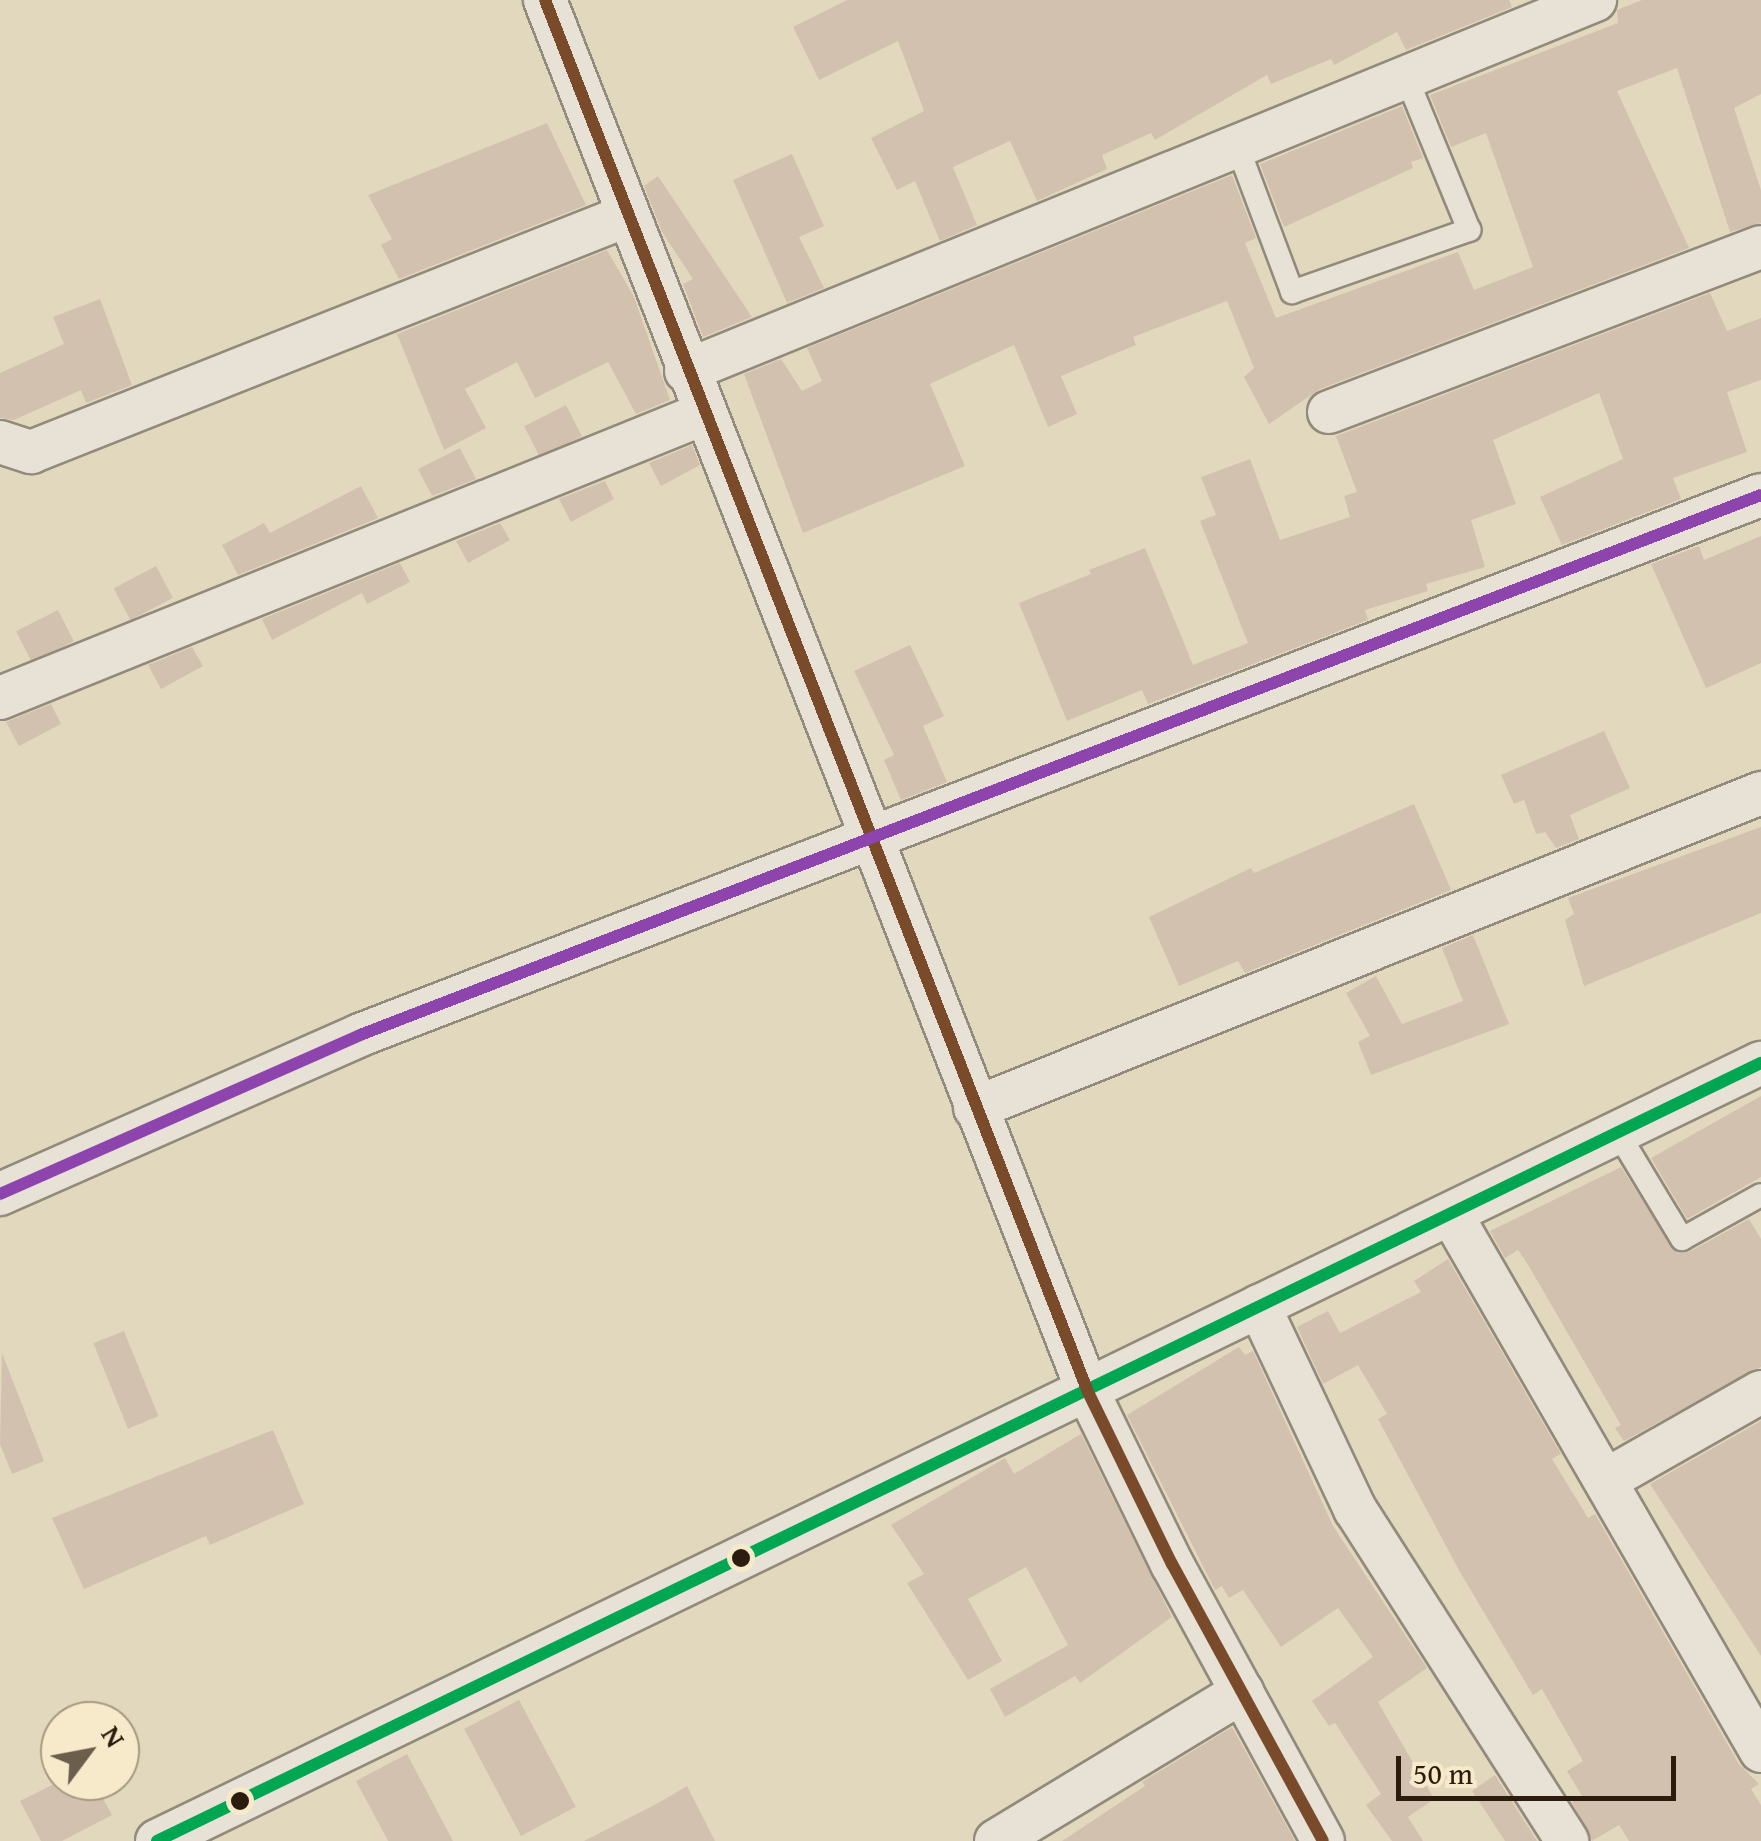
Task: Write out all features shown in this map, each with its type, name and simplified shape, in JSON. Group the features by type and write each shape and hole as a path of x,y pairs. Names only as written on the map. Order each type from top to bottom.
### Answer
{"street":[{"path":"545,0 703,414 1088,1392 1323,1841"},
{"path":"686,370 1407,79 1536,12 1595,0"},
{"path":"0,442 31,452 626,216"},
{"path":"1329,412 1761,247"},
{"path":"0,698 703,414"},
{"path":"0,1194 360,1036 869,836 1433,626 1761,495"},
{"path":"975,1108 1761,793"},
{"path":"157,1841 1760,1065"},
{"path":"1451,1214 1761,1751"},
{"path":"1258,1306 1355,1509 1567,1841"},
{"path":"1606,1480 1761,1392"},
{"path":"996,1841 1242,1692"}],"lane":[{"path":"1238,148 1292,292 1469,230 1407,79"},
{"path":"1618,1133 1682,1239 1761,1195"}],"building":[{"path":"847,0 1509,0 1512,7 1406,50 1397,32 1334,65 1331,59 1271,84 1267,75 1155,140 1151,133 1102,155 1107,169 1037,201 1010,141 953,167 977,225 940,241 915,181 897,190 871,138 924,111 898,41 819,80 793,27"},
{"path":"1642,0 1761,0 1761,94 1734,108 1761,190 1761,223 1730,232 1677,68 1617,91 1689,248 1320,389 1269,424 1244,377 1254,368 1227,301 1133,337 1136,345 1061,376 1077,414 1048,427 1014,345 930,384 965,466 803,533 744,374 781,359 802,391 822,381 807,348 1232,175 1256,238 1245,243 1276,318 1458,252 1474,290 1533,267 1486,133 1451,147 1430,95 1618,23 1617,10"},
{"path":"1402,106 1423,158 1411,162 1413,168 1284,227 1260,164"},
{"path":"547,123 586,205 399,279 381,245 392,239 368,195"},
{"path":"792,154 824,226 799,237 824,288 787,303 733,180"},
{"path":"658,176 752,317 703,337 683,284 693,279 662,232 644,186"},
{"path":"607,250 634,297 670,400 636,414 608,362 535,398 517,362 465,389 486,428 444,450 397,334"},
{"path":"1710,293 1727,331 1761,318 1761,380 1727,392 1747,452 1673,478 1681,499 1562,545 1540,497 1623,459 1599,393 1493,440 1516,504 1471,520 1485,567 1426,584 1428,591 1365,610 1368,620 1148,704 1142,690 1067,721 1019,603 1091,574 1089,570 1145,548 1193,665 1248,643 1200,521 1216,515 1201,477 1250,459 1280,540 1350,517 1344,496 1357,492 1336,436"},
{"path":"100,299 132,385 86,403 81,390 14,420 0,418 0,373 64,344 53,317"},
{"path":"566,405 582,436 540,458 524,426"},
{"path":"692,445 700,465 661,486 649,463"},
{"path":"460,448 476,479 432,496 418,469"},
{"path":"605,481 614,499 571,522 559,499"},
{"path":"361,486 378,518 238,575 222,545 264,523 270,533"},
{"path":"500,523 510,540 468,563 456,541"},
{"path":"1761,536 1761,663 1706,688 1651,564 1699,546 1704,560"},
{"path":"400,563 410,582 367,604 362,593 272,640 262,619"},
{"path":"156,566 173,598 131,620 114,589"},
{"path":"58,610 74,641 32,663 16,631"},
{"path":"910,645 944,716 923,726 947,782 901,800 884,760 894,755 854,671"},
{"path":"192,647 203,666 161,689 148,665"},
{"path":"51,704 61,724 19,746 6,722"},
{"path":"1604,731 1630,788 1570,815 1579,839 1556,848 1545,832 1536,834 1524,800 1514,804 1501,775"},
{"path":"1414,804 1451,890 1245,973 1238,961 1179,986 1149,917 1251,868 1254,873"},
{"path":"1761,827 1761,913 1584,986 1565,920 1574,914 1568,898"},
{"path":"1473,935 1509,1024 1371,1075 1358,1042 1370,1036 1346,993 1376,976 1402,1024 1463,1001 1442,948"},
{"path":"1761,1096 1761,1177 1687,1219 1651,1158"},
{"path":"1621,1167 1676,1252 1689,1252 1749,1219 1761,1239 1761,1367 1624,1441 1615,1428 1621,1425 1527,1263 1518,1250 1505,1258 1490,1231"},
{"path":"1448,1259 1561,1454 1552,1459 1588,1518 1595,1514 1739,1764 1759,1784 1751,1789 1761,1805 1761,1841 1629,1841 1619,1825 1592,1841 1572,1802 1582,1796 1567,1771 1583,1761 1542,1689 1533,1695 1460,1572 1378,1419 1387,1414 1358,1365 1323,1384 1297,1327 1328,1311 1340,1333 1421,1292 1414,1281"},
{"path":"124,1331 158,1416 128,1429 93,1343"},
{"path":"1239,1347 1245,1355 1253,1351 1333,1526 1427,1668 1378,1702 1434,1799 1408,1817 1423,1841 1392,1841 1366,1805 1381,1794 1335,1723 1329,1726 1312,1701 1373,1657 1338,1608 1281,1647 1243,1590 1229,1598 1222,1586 1215,1590 1127,1415"},
{"path":"2,1353 44,1461 12,1474 0,1444"},
{"path":"1761,1421 1761,1656 1650,1484"},
{"path":"273,1430 304,1504 210,1545 206,1536 84,1589 52,1518"},
{"path":"1081,1434 1172,1617 1080,1683 1075,1676 1005,1717 990,1689 1068,1645 1026,1567 968,1599 1002,1661 968,1680 907,1583 924,1574 891,1525 1005,1458 1014,1474"},
{"path":"519,1700 576,1807 521,1836 464,1729"},
{"path":"1232,1727 1295,1841 1062,1841 1145,1786 1142,1782"},
{"path":"407,1754 453,1841 388,1841 356,1781"},
{"path":"1495,1775 1537,1841 1505,1841 1472,1791"},
{"path":"687,1786 715,1841 584,1841 660,1802"},
{"path":"40,1791 40,1801 105,1801 112,1815 62,1841 41,1841 20,1801"}],"transit line":[{"path":"545,0 1088,1392 1172,1564 1323,1841"},
{"path":"0,1194 360,1035 1761,495"},
{"path":"157,1841 1761,1063"}]}
